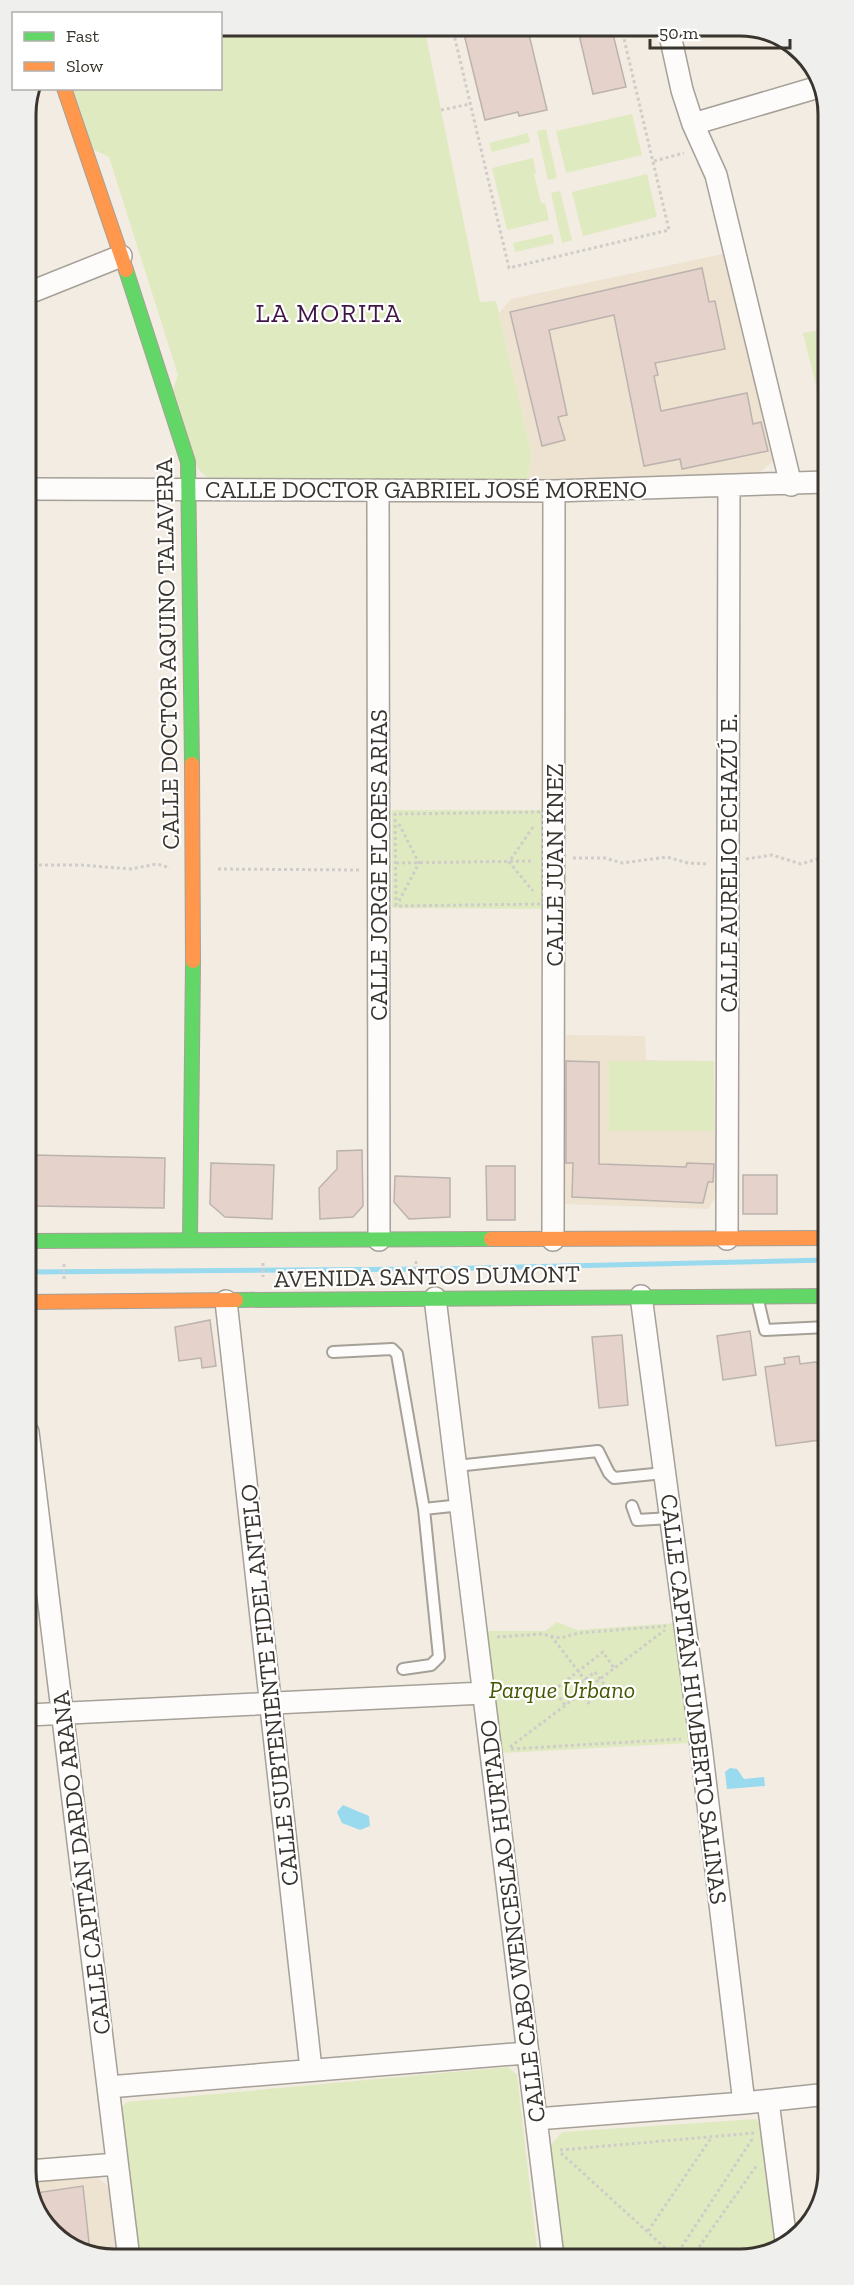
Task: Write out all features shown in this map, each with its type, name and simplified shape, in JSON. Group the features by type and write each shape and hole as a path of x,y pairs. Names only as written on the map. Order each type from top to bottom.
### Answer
{"main road":[{"name":"CALLE DOCTOR AQUINO TALAVERA","path":"65,90 185,446 189,490 194,873 190,1239"},
{"name":"AVENIDA SANTOS DUMONT","path":"36,1241 818,1238"},
{"name":"AVENIDA SANTOS DUMONT","path":"36,1302 818,1296"}],"street":[{"path":"670,36 682,90 693,124 716,175 791,485"},
{"path":"693,124 813,89"},
{"path":"36,290 121,256"},
{"name":"CALLE DOCTOR GABRIEL JOSÉ MORENO","path":"36,489 554,491 818,483"},
{"name":"CALLE AURELIO ECHAZÚ E.","path":"727,1239 729,487"},
{"name":"CALLE JORGE FLORES ARIAS","path":"378,490 387,864 379,1240"},
{"name":"CALLE JUAN KNEZ","path":"553,1240 548,860 554,491"},
{"name":"CALLE CAPITÁN HUMBERTO SALINAS","path":"641,1296 700,1738 744,2103"},
{"name":"CALLE CABO WENCESLAO HURTADO","path":"435,1298 526,2053 552,2249"},
{"name":"CALLE SUBTENIENTE FIDEL ANTELO","path":"226,1301 311,2069"},
{"name":"CALLE CAPITÁN DARDO ARANA","path":"36,1498 128,2249"},
{"path":"36,1715 484,1694"},
{"path":"108,2087 526,2053"},
{"path":"536,2119 818,2095"},
{"path":"768,2101 785,2234"},
{"path":"36,2170 117,2164"}],"lane":[{"path":"757,1296 765,1330 818,1327"},
{"path":"333,1352 392,1349 397,1354 424,1509 439,1657 431,1665 404,1669"},
{"path":"456,1466 598,1450 609,1473 614,1478 664,1473"},
{"path":"424,1509 461,1506"},
{"path":"632,1506 638,1520 670,1518"}],"path":[{"path":"454,36 509,268 669,230 623,36"},
{"path":"441,110 470,104"},
{"path":"654,161 704,148"},
{"path":"395,814 542,812"},
{"path":"542,812 548,860 544,904"},
{"path":"509,862 542,812"},
{"path":"395,814 387,864 396,906"},
{"path":"395,814 419,863"},
{"path":"36,865 89,865 131,869 157,864 194,873 233,869 270,872 309,868 342,872 370,869 387,864 605,858 622,863 667,857 688,863 719,862 728,868 746,859 759,856 772,855 801,864 818,859"},
{"path":"509,862 544,904"},
{"path":"396,906 419,863"},
{"path":"396,906 544,904"},
{"path":"64,1255 64,1286"},
{"path":"416,1260 416,1278"},
{"path":"263,1262 263,1278"},
{"path":"477,1639 541,1634 560,1638 579,1632 671,1625 506,1750 700,1738"},
{"path":"551,1636 585,1680"},
{"path":"565,1705 554,1690 603,1652 614,1668"},
{"path":"595,1672 607,1688 588,1703 575,1687 585,1680 595,1672"},
{"path":"667,2249 558,2150 756,2133 680,2249"},
{"path":"648,2230 712,2137"},
{"path":"698,2249 760,2161"}],"shaded area":[{"path":"723,254 773,461 758,474 527,480 532,456 499,313 511,299"},
{"path":"566,1035 645,1036 646,1060 714,1061 716,1197 708,1209 564,1204"},
{"path":"95,2175 111,2189 118,2249 84,2243 63,2230 44,2205 37,2180"}],"green space":[{"path":"222,36 426,36 480,302 496,301 532,456 527,480 212,482 198,469 172,392 178,375 109,157 88,147 70,90 222,90"},
{"path":"632,114 642,155 566,173 556,131"},
{"path":"546,129 557,178 548,180 537,131"},
{"path":"528,133 530,142 492,152 489,143"},
{"path":"533,158 536,173 534,174 541,203 545,203 549,220 507,230 492,168"},
{"path":"647,174 657,217 583,236 572,192"},
{"path":"560,191 572,240 562,243 551,193"},
{"path":"552,234 554,243 515,252 513,243"},
{"path":"818,330 818,394 803,333"},
{"path":"392,810 546,810 546,909 392,908"},
{"path":"609,1061 714,1061 714,1131 609,1131"},
{"name":"Parque Urbano","path":"557,1622 577,1630 676,1623 690,1743 502,1753 487,1631 545,1631"},
{"path":"508,2067 517,2075 537,2249 138,2249 120,2110 127,2102"},
{"path":"756,2119 764,2134 778,2239 760,2246 740,2249 561,2249 550,2146 562,2132"}],"water":[{"path":"730,1768 737,1769 744,1779 764,1777 765,1786 727,1789 725,1772"},
{"path":"343,1805 369,1816 370,1826 360,1830 342,1823 337,1812"}],"building":[{"path":"464,36 529,36 547,110 519,116 518,112 485,120"},
{"path":"579,36 613,36 626,87 593,94"},
{"path":"702,268 709,302 715,301 725,349 655,363 658,375 654,376 661,411 747,393 753,424 761,422 768,451 682,469 680,459 644,466 614,315 549,330 567,415 558,417 565,440 542,446 510,312"},
{"path":"566,1061 599,1062 599,1164 686,1167 687,1163 714,1164 713,1182 708,1182 703,1203 572,1197 573,1163 566,1163"},
{"path":"362,1150 363,1206 353,1217 320,1219 319,1188 337,1169 337,1151"},
{"path":"36,1155 165,1158 164,1208 36,1206"},
{"path":"211,1163 274,1165 272,1219 225,1217 210,1204"},
{"path":"486,1166 515,1166 515,1220 487,1220"},
{"path":"743,1175 777,1175 777,1214 743,1214"},
{"path":"395,1176 450,1178 450,1217 409,1219 394,1202"},
{"path":"210,1320 216,1366 202,1368 201,1358 179,1361 175,1327"},
{"path":"750,1331 756,1375 723,1380 717,1336"},
{"path":"622,1335 628,1405 599,1408 592,1337"},
{"path":"799,1356 800,1364 818,1363 818,1440 776,1446 765,1367 785,1364 784,1358"},
{"path":"83,2186 89,2244 75,2239 55,2222 44,2205 40,2192"}],"waterway":[{"path":"36,1272 436,1269 818,1260"}],"traffic: fast":[{"path":"126,270 188,462 192,764"},
{"path":"190,1239 193,961"},
{"path":"36,1241 491,1239"},
{"path":"236,1300 818,1296"}],"traffic: slow":[{"path":"65,90 126,270"},
{"path":"192,764 193,961"},
{"path":"491,1239 818,1238"},
{"path":"36,1302 236,1300"}],"district":[{"name":"LA MORITA","path":"329,313"}]}
